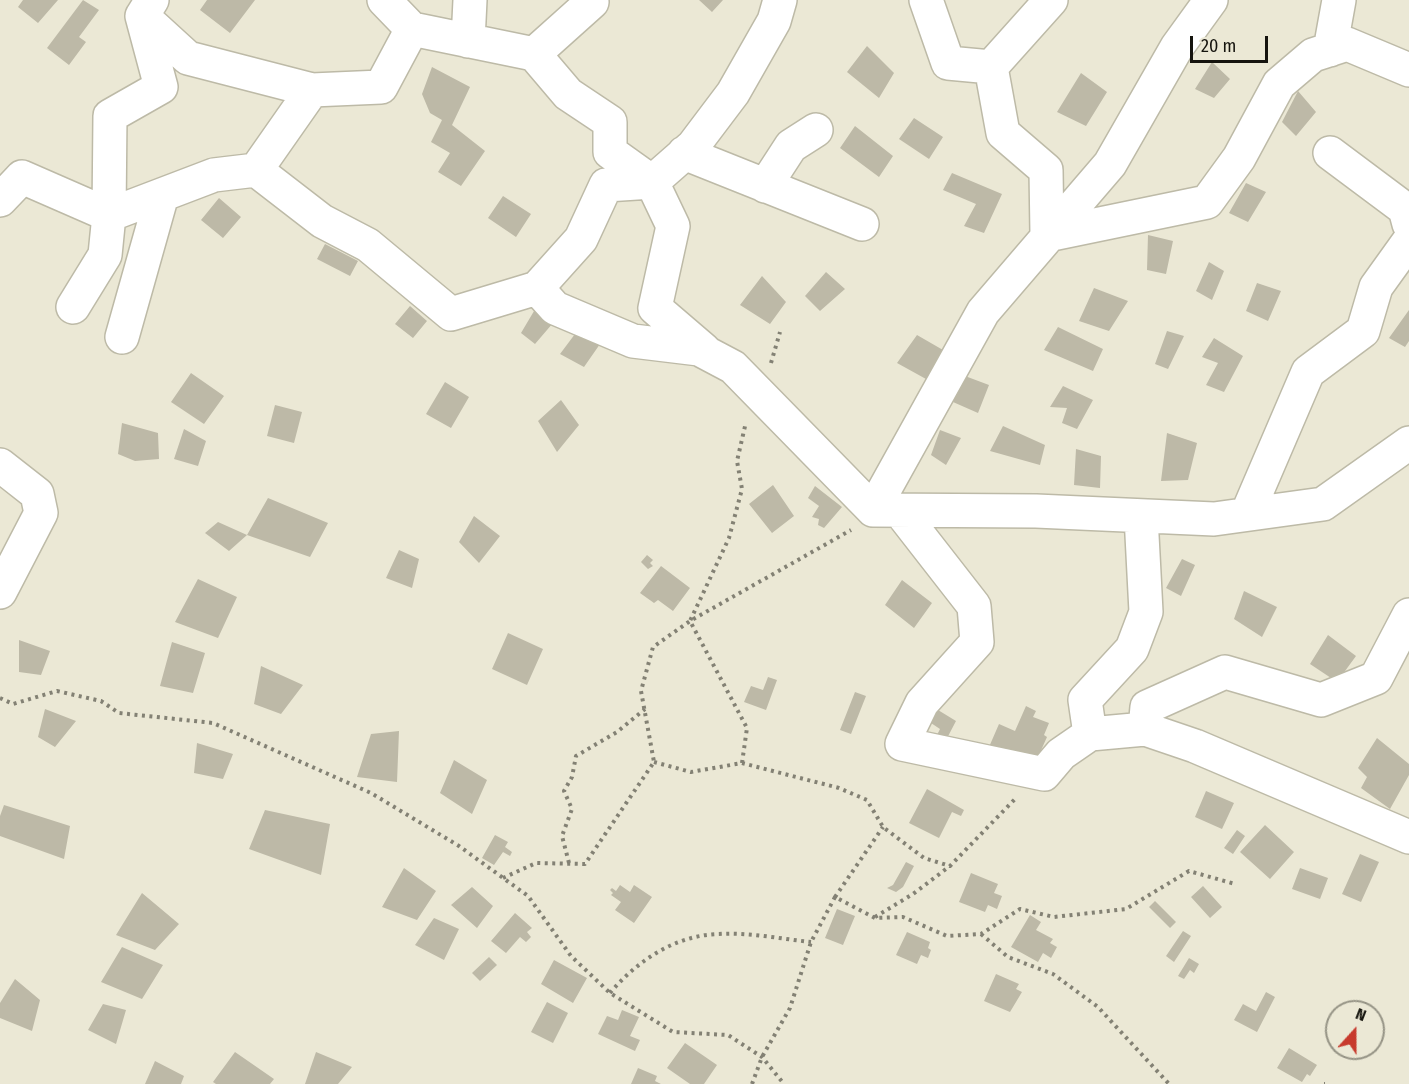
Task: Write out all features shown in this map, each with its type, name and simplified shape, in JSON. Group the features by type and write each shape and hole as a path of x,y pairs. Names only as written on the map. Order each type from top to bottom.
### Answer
{"street":[{"path":"384,0 412,29"},
{"path":"0,200 21,177 109,215 214,175 256,170 322,221 368,244 451,314 537,288 581,239 606,185 652,182 693,146 733,93 774,21 780,0"},
{"path":"926,0 948,63 991,68"},
{"path":"991,68 1051,0"},
{"path":"887,510 983,312 1110,164 1177,47 1210,0"},
{"path":"1330,50 1339,0"},
{"path":"534,54 590,1"},
{"path":"147,8 188,58 312,90 381,87 412,29 476,13 534,54 568,94 610,122 610,152 652,182 673,226 655,308 710,355"},
{"path":"73,307 105,255 109,215 110,116 161,87 147,8"},
{"path":"1047,235 1207,202 1239,158 1279,84 1313,56 1347,44 1409,70"},
{"path":"991,68 1003,133 1046,170 1047,235"},
{"path":"256,170 312,90"},
{"path":"765,186 791,146 816,130"},
{"path":"684,153 862,224"},
{"path":"1330,153 1405,209 1409,224"},
{"path":"122,337 162,195"},
{"path":"1247,514 1308,372 1364,331 1376,287 1409,241"},
{"path":"537,288 555,308 633,341 699,349 733,367 760,396 887,510 974,606 977,642 922,703 902,744 1044,774 1061,754 1090,734 1145,729 1195,746 1409,837"},
{"path":"887,510 1036,511 1214,519 1323,504 1409,443"},
{"path":"0,465 37,494 41,513 0,592"},
{"path":"1090,734 1085,700 1132,649 1146,612 1141,516"},
{"path":"1145,729 1147,707 1225,672 1321,700 1376,678 1409,615"}],"path":[{"path":"690,621 729,538 742,489 737,461 748,415 760,396 780,332"},
{"path":"502,878 536,863 585,864 654,762 641,692 653,647 690,621 887,510"},
{"path":"690,621 747,728 742,763"},
{"path":"0,698 13,704 57,691 101,701 119,713 213,723 371,793 459,846 528,896 571,956 609,993 673,1032 728,1035 762,1057 784,1084"},
{"path":"569,863 562,836 572,809 564,791 572,777 576,756 617,732 645,709"},
{"path":"654,762 691,772 742,763 839,788 867,800 883,827 924,858 950,866"},
{"path":"875,918 950,866 1012,802 1044,774"},
{"path":"752,1084 762,1057 790,1008 811,942 835,897 883,827"},
{"path":"835,897 875,918 903,917 947,936 981,934 1020,909 1054,917 1126,909 1190,871 1235,884"},
{"path":"609,993 630,970 670,945 719,933 811,942"},
{"path":"981,934 1008,957 1053,974 1098,1007 1169,1084"}],"building":[{"path":"23,0 58,0 38,23 18,7"},
{"path":"83,0 99,10 79,37 86,42 69,65 47,48"},
{"path":"207,0 255,0 230,33 200,10"},
{"path":"699,0 723,0 712,12"},
{"path":"867,46 894,73 879,98 847,72"},
{"path":"1212,62 1230,79 1214,98 1195,89"},
{"path":"432,67 470,87 452,125 485,151 461,186 438,172 450,153 431,142 442,120 430,113 422,94"},
{"path":"1081,73 1107,92 1086,126 1057,112"},
{"path":"1298,91 1316,112 1296,136 1282,122"},
{"path":"914,118 943,137 929,159 899,139"},
{"path":"855,126 893,156 879,177 840,148"},
{"path":"952,173 1002,194 984,233 964,226 976,204 943,190"},
{"path":"1246,183 1266,192 1248,222 1229,213"},
{"path":"503,196 531,214 516,237 488,218"},
{"path":"219,198 241,217 223,238 201,220"},
{"path":"1148,235 1173,241 1166,274 1147,270"},
{"path":"325,244 358,261 350,276 317,259"},
{"path":"1209,262 1224,271 1212,300 1196,291"},
{"path":"826,272 845,289 820,311 805,296"},
{"path":"762,276 786,302 770,324 740,305"},
{"path":"1257,283 1281,291 1268,321 1246,311"},
{"path":"1094,288 1128,301 1109,331 1079,321"},
{"path":"410,306 427,321 413,338 395,324"},
{"path":"537,306 553,323 535,344 521,333"},
{"path":"1409,310 1409,341 1405,347 1389,338"},
{"path":"584,322 607,334 584,367 560,354"},
{"path":"1058,327 1103,349 1093,371 1044,350"},
{"path":"1167,331 1184,336 1168,369 1155,364"},
{"path":"917,335 943,350 926,379 897,363"},
{"path":"1214,338 1243,356 1224,392 1206,385 1218,363 1202,357"},
{"path":"191,373 224,396 204,424 171,402"},
{"path":"965,376 989,385 978,413 953,402"},
{"path":"445,382 469,397 451,428 426,414"},
{"path":"1063,386 1093,400 1077,429 1062,423 1067,408 1050,407"},
{"path":"561,400 579,425 557,452 538,421"},
{"path":"275,405 302,412 294,443 267,436"},
{"path":"122,423 158,433 159,459 135,461 118,454"},
{"path":"1003,426 1045,445 1040,465 990,451"},
{"path":"184,429 206,441 198,466 174,459"},
{"path":"940,430 961,438 946,465 931,455"},
{"path":"1167,433 1197,443 1188,480 1161,481"},
{"path":"1076,449 1101,456 1100,488 1074,485"},
{"path":"773,485 794,516 772,533 749,504"},
{"path":"815,486 842,507 824,528 818,525 819,519 812,517 819,506 808,498"},
{"path":"268,498 328,523 310,557 247,535"},
{"path":"474,516 500,536 479,563 459,542"},
{"path":"218,522 247,535 229,551 205,533"},
{"path":"399,550 419,559 412,588 386,578"},
{"path":"647,555 653,560 650,563 653,566 648,569 641,562"},
{"path":"1182,559 1195,565 1181,596 1166,588"},
{"path":"661,566 690,588 673,611 658,600 654,603 640,593"},
{"path":"198,579 237,597 218,638 175,622"},
{"path":"902,580 932,603 914,628 885,605"},
{"path":"1244,591 1277,607 1262,637 1234,619"},
{"path":"508,633 543,649 527,685 492,669"},
{"path":"1328,635 1356,656 1337,682 1310,664"},
{"path":"19,640 50,651 41,675 19,672"},
{"path":"172,642 205,653 193,693 160,686"},
{"path":"261,666 303,685 281,714 254,704"},
{"path":"768,677 777,680 766,710 744,702 751,686 763,690"},
{"path":"855,692 866,696 851,734 840,730"},
{"path":"1026,706 1036,711 1033,717 1049,723 1044,735 1047,737 1034,766 989,747 999,724 1015,731"},
{"path":"45,709 76,721 55,747 38,737"},
{"path":"938,710 956,721 944,744 935,739 940,729 931,723"},
{"path":"399,731 397,782 357,777 371,734"},
{"path":"1377,738 1409,764 1409,775 1390,809 1361,788 1367,777 1358,768"},
{"path":"197,743 233,754 223,779 194,773"},
{"path":"454,760 487,780 472,814 440,793"},
{"path":"927,789 964,810 961,816 952,812 939,838 909,823"},
{"path":"1206,791 1234,803 1222,829 1195,817"},
{"path":"4,805 70,826 64,859 0,836 0,816"},
{"path":"265,810 330,824 321,875 249,849"},
{"path":"1265,825 1294,852 1270,879 1240,852"},
{"path":"1237,830 1245,836 1233,854 1224,848"},
{"path":"495,835 508,842 505,847 512,852 510,856 503,852 494,865 482,858"},
{"path":"1360,854 1379,862 1361,902 1342,894"},
{"path":"906,862 914,866 903,887 896,892 887,888 893,885"},
{"path":"404,868 436,891 417,920 382,907"},
{"path":"1300,868 1328,878 1320,899 1292,889"},
{"path":"971,873 998,884 994,893 1002,896 997,909 988,905 985,912 959,902"},
{"path":"620,885 630,892 634,885 652,897 634,923 615,910 621,902 611,895 613,893 610,890 612,888 616,891"},
{"path":"1203,886 1222,907 1210,918 1191,897"},
{"path":"472,887 493,906 477,928 451,905"},
{"path":"142,893 179,924 155,950 116,935"},
{"path":"1155,901 1176,922 1170,928 1149,907"},
{"path":"837,909 855,916 843,945 825,938"},
{"path":"515,913 532,928 527,932 531,937 526,942 520,937 506,953 491,941"},
{"path":"1030,915 1041,922 1036,930 1053,939 1050,943 1057,947 1051,958 1043,953 1038,962 1011,947"},
{"path":"434,918 459,929 444,960 415,945"},
{"path":"1183,931 1191,936 1174,962 1166,956"},
{"path":"907,932 930,942 928,948 931,950 928,958 921,955 917,964 896,955"},
{"path":"122,947 163,965 142,999 101,982"},
{"path":"489,957 497,965 480,981 472,973"},
{"path":"1189,958 1199,964 1194,973 1190,970 1184,979 1178,976"},
{"path":"554,960 587,978 573,1003 541,984"},
{"path":"996,974 1019,984 1016,989 1022,992 1010,1012 984,1001"},
{"path":"15,979 40,1000 32,1031 0,1018 0,1003"},
{"path":"1266,992 1275,997 1257,1032 1234,1020 1243,1004 1256,1011"},
{"path":"547,1002 568,1013 553,1043 531,1032"},
{"path":"103,1004 126,1010 116,1044 88,1030"},
{"path":"622,1010 639,1017 630,1036 640,1040 635,1051 598,1034 607,1016 618,1020"},
{"path":"685,1043 717,1065 704,1084 690,1084 667,1068"},
{"path":"1289,1048 1317,1065 1310,1076 1307,1074 1302,1082 1277,1068"},
{"path":"235,1052 274,1079 270,1084 216,1084 213,1082"},
{"path":"316,1052 352,1067 338,1084 305,1084"},
{"path":"155,1061 184,1076 181,1084 145,1084"},
{"path":"638,1068 657,1076 655,1081 661,1084 631,1084"}]}
